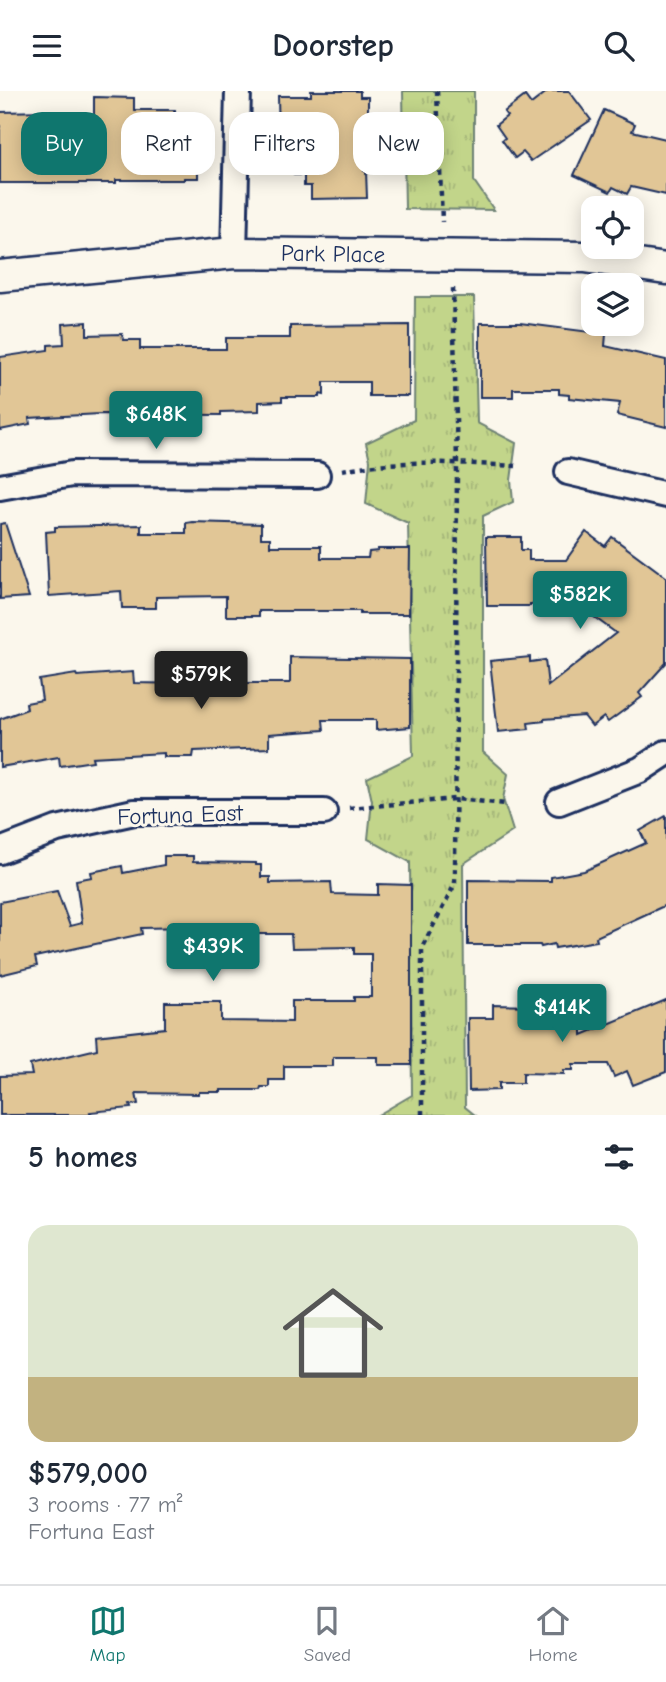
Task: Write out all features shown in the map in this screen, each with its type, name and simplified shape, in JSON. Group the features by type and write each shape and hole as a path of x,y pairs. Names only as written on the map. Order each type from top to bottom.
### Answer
{"street":[{"path":"234,253 238,91"},
{"name":"Park Place","path":"0,276 234,253 585,257 666,269"},
{"path":"568,472 666,495"},
{"path":"0,487 72,474 317,475"},
{"path":"559,801 640,770 666,753"},
{"name":"Fortuna East","path":"0,851 57,829 134,812 324,812"}],"path":[{"path":"437,91 442,222"},
{"path":"422,1115 422,947 455,884 457,463 453,288"},
{"path":"317,475 367,465 516,465"},
{"path":"324,812 455,799 506,804"}],"green space":[{"path":"403,91 474,91 474,181 494,210 405,209 404,175 444,175 444,112 403,112"},
{"path":"415,297 474,297 477,423 516,443 511,480 513,502 483,516 483,752 508,774 503,799 513,831 463,864 465,1107 475,1115 378,1115 412,1095 410,862 368,839 372,801 367,778 413,756 408,523 366,504 370,460 366,443 414,420"}],"building":[{"path":"311,91 360,91 360,97 368,97 368,112 353,112 353,175 366,175 367,198 311,199 311,186 304,186 304,175 339,175 339,112 278,112 278,96 311,96"},
{"path":"548,91 569,91 591,120 531,161 523,152 515,158 502,140 505,138 496,125 507,116 504,112 525,96 531,104"},
{"path":"94,97 134,98 134,110 175,110 121,112 121,175 198,175 198,178 116,180 116,183 0,183 0,112 47,111 21,112 21,175 107,175 107,112 94,112"},
{"path":"604,110 635,124 632,131 666,139 666,195 631,187 627,194 613,187 610,192 574,175"},
{"path":"87,322 87,335 122,334 123,340 140,340 140,349 226,349 226,338 290,338 290,326 409,325 409,396 369,396 369,382 324,382 324,395 320,394 320,397 282,397 282,401 259,402 259,411 221,412 221,415 100,414 29,418 30,424 0,430 0,357 48,350 48,345 64,344 63,324"},
{"path":"480,323 520,323 581,331 581,336 606,336 605,346 666,360 666,427 617,415 620,403 569,398 569,395 559,394 559,389 513,389 513,397 480,397"},
{"path":"5,523 29,597 0,599 0,524"},
{"path":"186,523 261,524 261,538 270,538 270,546 321,546 321,558 368,558 369,552 378,549 410,549 409,614 259,611 259,616 226,616 226,596 156,597 156,608 122,608 121,591 49,596 46,532 55,531 55,527 141,525 141,533 186,533"},
{"path":"586,532 605,546 612,537 666,577 666,663 639,693 642,697 608,722 604,717 592,726 584,716 544,719 528,723 529,729 498,732 490,661 530,657 530,662 545,660 548,686 616,633 543,580 543,604 487,606 486,537 521,537 521,550 529,550 529,560 566,560"},
{"path":"290,657 410,659 410,727 376,730 376,720 323,720 324,730 269,734 269,748 194,751 193,757 164,757 164,753 92,757 93,761 60,766 59,757 0,767 0,719 27,709 26,703 42,700 39,680 76,674 133,672 134,683 189,684 189,672 220,672 220,683 290,683"},
{"path":"666,816 666,905 596,937 597,941 555,948 554,944 541,947 468,945 468,880 551,881 551,877 584,871 646,843 640,831"},
{"path":"164,856 193,856 193,862 256,863 261,865 261,877 270,877 270,883 331,882 332,894 378,895 378,884 411,885 411,1065 378,1065 378,1057 333,1057 333,1066 284,1066 284,1080 269,1080 269,1087 261,1087 260,1090 221,1090 199,1094 136,1093 138,1104 130,1105 131,1108 90,1112 91,1115 0,1115 0,1076 32,1075 30,1065 97,1049 96,1036 165,1028 165,1002 221,1002 221,1021 292,1022 292,1001 354,1001 354,997 371,997 371,954 354,954 354,947 292,948 291,934 246,934 246,937 221,937 221,940 189,940 189,927 141,928 142,934 35,957 37,966 0,975 0,902 57,891 70,926 82,923 76,880 92,877 91,872 122,866 123,873 164,865"},
{"path":"666,1000 666,1072 633,1085 627,1071 614,1077 608,1064 573,1064 573,1070 564,1070 564,1074 523,1073 523,1083 499,1083 499,1090 469,1091 468,1018 493,1018 493,1005 582,1007 582,1035"}]}
